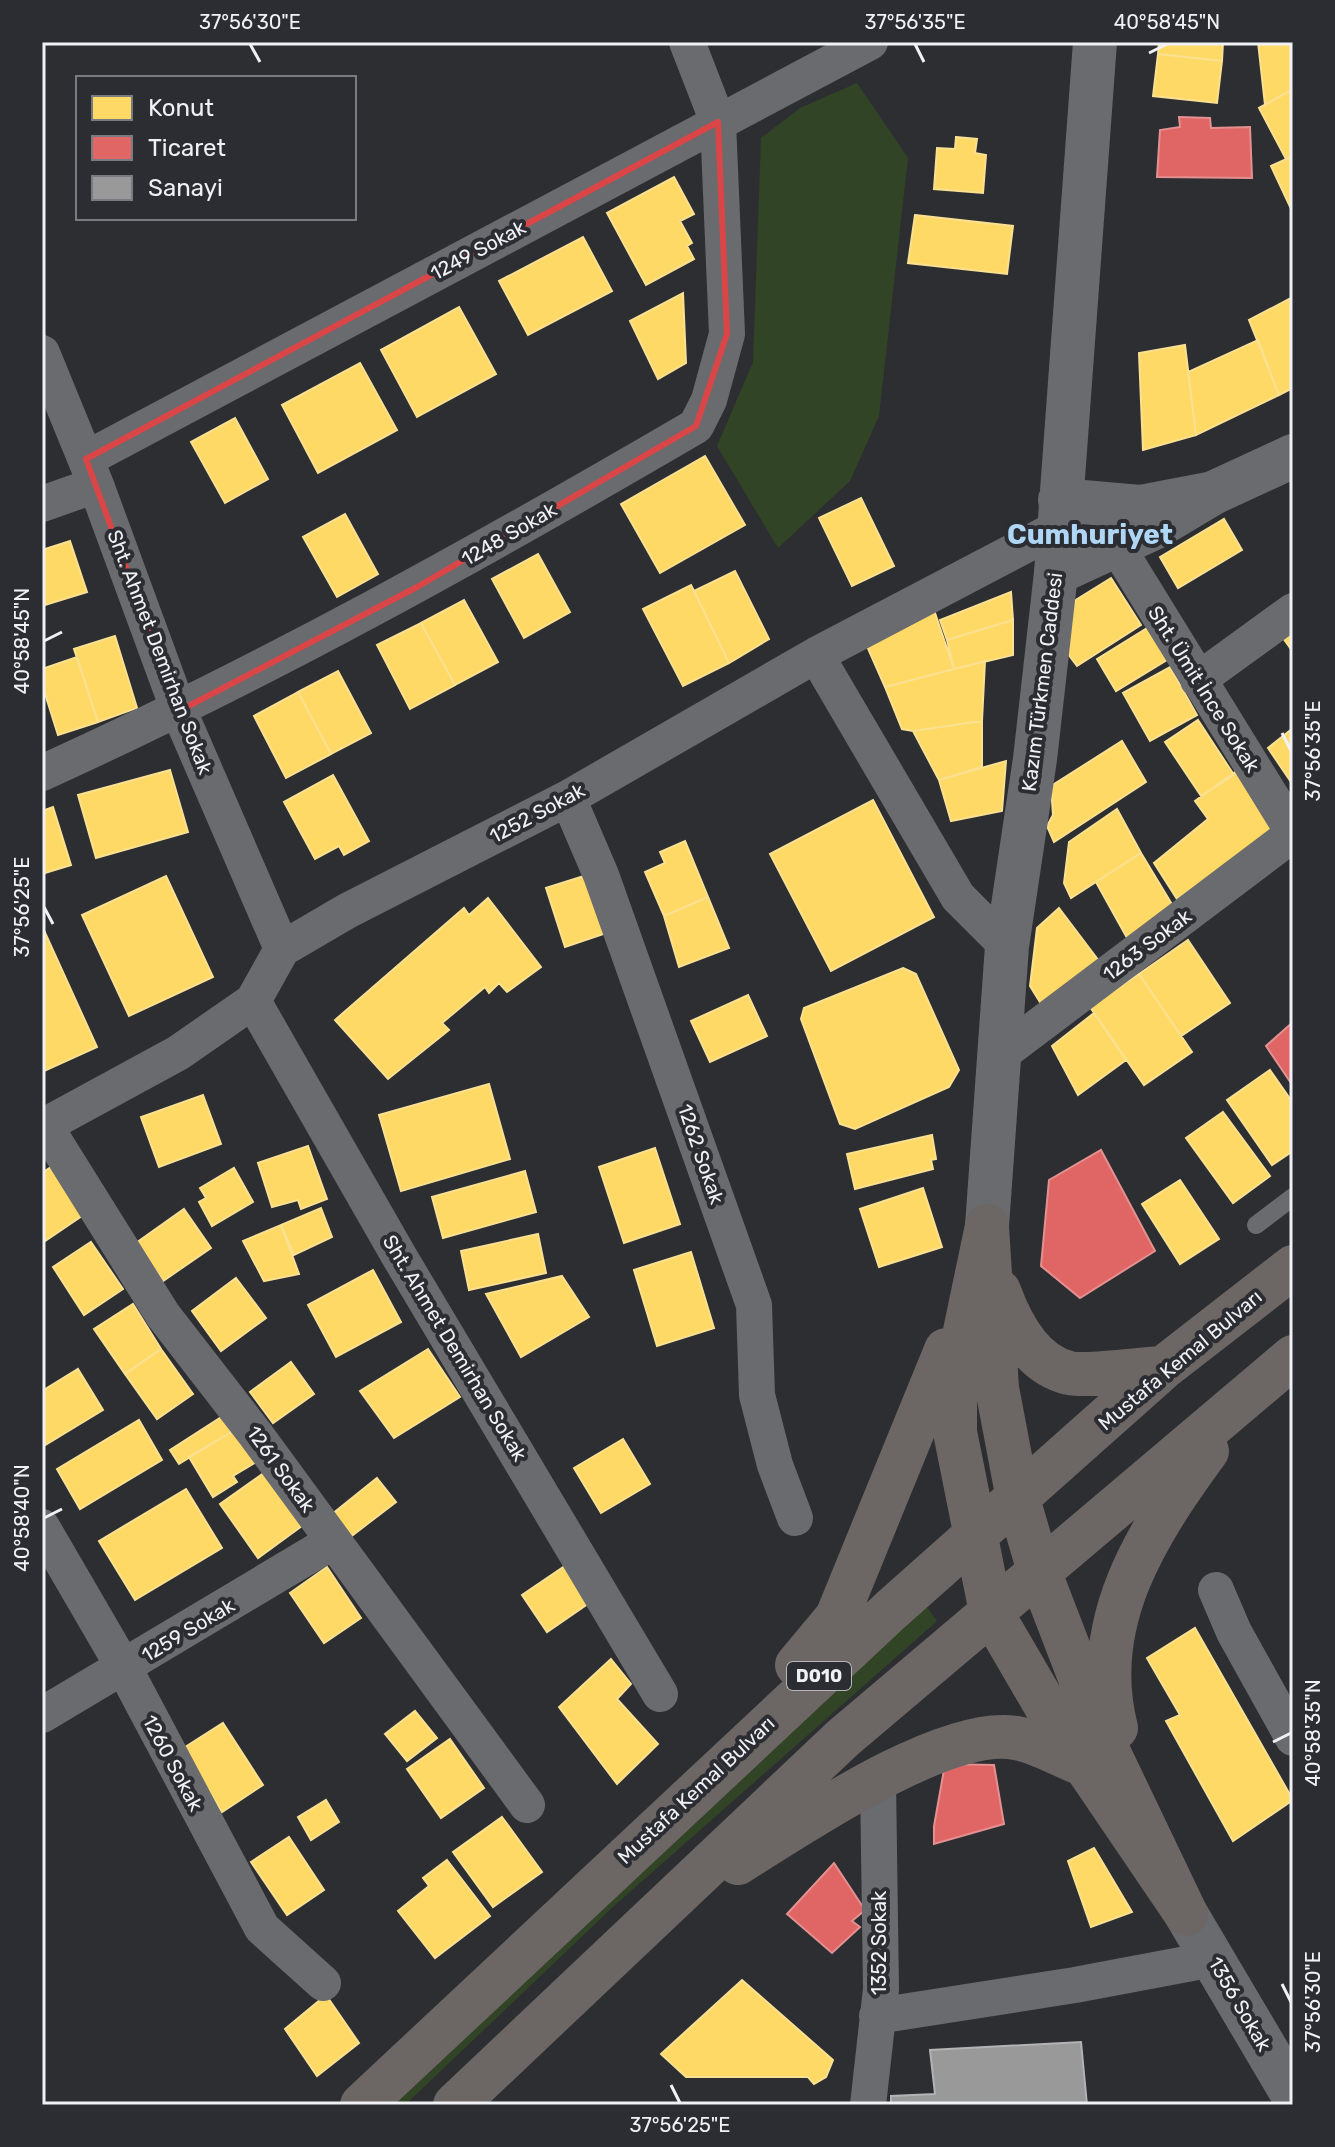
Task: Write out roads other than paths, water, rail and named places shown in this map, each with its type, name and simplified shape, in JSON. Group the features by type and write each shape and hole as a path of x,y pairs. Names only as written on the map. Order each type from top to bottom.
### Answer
{"highway":[{"path":"987,1226 992,1272 1007,1315 1033,1353 1069,1373 1163,1368"},
{"path":"987,1226 997,1388 1018,1499 1039,1571 1109,1753 1186,1914"},
{"path":"987,1226 955,1379 955,1432 991,1612 1085,1765 1186,1914"},
{"path":"674,1809 837,1617 940,1366 987,1226"},
{"name":"Mustafa Kemal Bulvarı","path":"362,2105 674,1809 976,1535 1163,1368 1293,1267"},
{"path":"455,2105 843,1738 1293,1357"},
{"path":"1137,1812 1109,1699 1114,1620 1146,1539 1246,1397"},
{"path":"651,1917 815,1815 913,1762 977,1738 1016,1738 1085,1765"}],"main road":[{"name":"Kazım Türkmen Caddesi","path":"987,1226 1007,946 1035,759 1056,573 1095,42"},
{"path":"1056,573 1293,456"},
{"path":"1059,514 1140,507 1213,493"},
{"name":"1356 Sokak","path":"1186,1914 1293,2095"}],"street":[{"name":"1248 Sokak","path":"42,773 179,711 417,587 696,426 709,400 727,334 718,122 687,42"},
{"name":"1249 Sokak","path":"42,504 91,472 718,122 870,42"},
{"name":"Sht. Ahmet Demirhan Sokak","path":"42,353 91,472 179,711 282,949"},
{"name":"1252 Sokak","path":"282,949 347,911 568,798 1059,514"},
{"name":"Sht. Ümit İnce Sokak","path":"1116,545 1293,833"},
{"path":"1198,680 1293,611"},
{"path":"816,655 958,897 1007,946"},
{"name":"1262 Sokak","path":"568,798 606,888 754,1305 757,1395 775,1465 795,1518"},
{"name":"1263 Sokak","path":"1000,1055 1293,833"},
{"path":"44,1127 178,1053 253,1001 282,949"},
{"name":"Sht. Ahmet Demirhan Sokak","path":"253,1001 399,1256 660,1694"},
{"name":"1261 Sokak","path":"44,1127 163,1315 256,1435 527,1805"},
{"name":"1260 Sokak","path":"42,1527 124,1668 262,1928 323,1983"},
{"name":"1259 Sokak","path":"42,1715 332,1542"},
{"path":"1216,1590 1234,1632 1293,1738"},
{"name":"1352 Sokak","path":"868,2105 881,1989 878,1781"},
{"path":"877,2016 1075,1985 1213,1959"}],"lane":[{"path":"1256,1225 1293,1197"}],"district":[{"name":"Cumhuriyet","path":"1090,534"}]}
